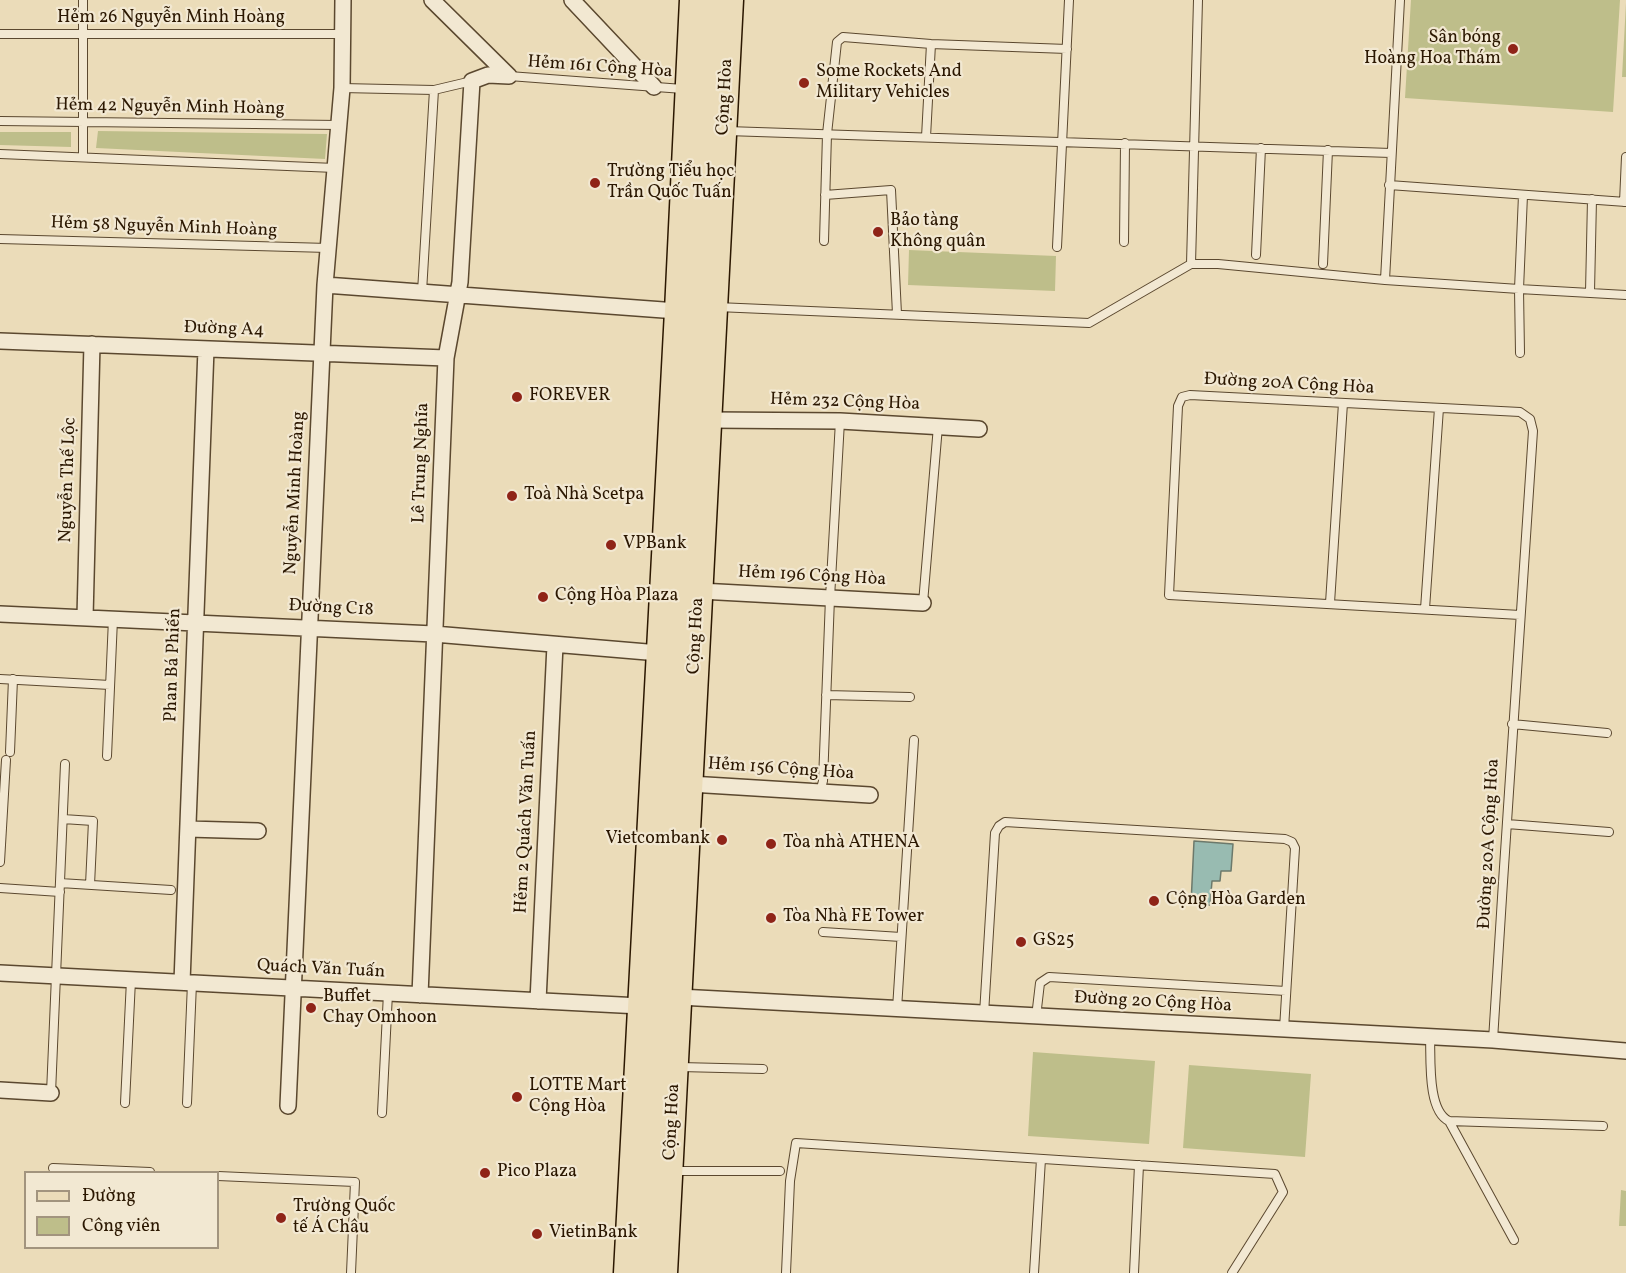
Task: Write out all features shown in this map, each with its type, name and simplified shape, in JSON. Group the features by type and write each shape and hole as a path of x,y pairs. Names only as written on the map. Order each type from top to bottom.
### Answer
{"main road":[{"name":"Cộng Hòa","path":"665,1273 710,420 697,308 688,89 692,0"},
{"path":"697,308 712,0"},
{"name":"Cộng Hòa","path":"626,1273 659,653 697,308 724,131 731,0"},
{"name":"Cộng Hòa","path":"646,1273 697,308"}],"street":[{"name":"Nguyễn Minh Hoàng","path":"288,1106 325,285 342,88 343,0"},
{"path":"432,0 509,76"},
{"path":"572,0 654,87"},
{"path":"472,81 488,75 509,76"},
{"name":"Lê Trung Nghĩa","path":"420,995 446,358 460,282 472,81"},
{"path":"325,285 697,308"},
{"name":"Đường A4","path":"0,341 446,358"},
{"name":"Nguyễn Thế Lộc","path":"85,617 92,344"},
{"name":"Phan Bá Phiến","path":"187,982 188,829 206,349"},
{"name":"Hẻm 232 Cộng Hòa","path":"710,420 840,421 979,429"},
{"name":"Hẻm 196 Cộng Hòa","path":"700,591 923,603"},
{"name":"Đường C18","path":"0,614 434,634 659,653"},
{"name":"Hẻm 2 Quách Văn Tuấn","path":"538,1001 555,645"},
{"name":"Hẻm 156 Cộng Hòa","path":"690,784 870,795"},
{"path":"188,829 258,831"},
{"name":"Quách Văn Tuấn","path":"0,973 640,1006"},
{"name":"Đường 20 Cộng Hòa","path":"679,997 1493,1040 1626,1051"},
{"path":"0,1090 51,1093"}],"lane":[{"path":"83,0 83,157"},
{"path":"1057,247 1069,0"},
{"path":"1191,264 1198,0"},
{"path":"1384,280 1400,0"},
{"name":"Hẻm 26 Nguyễn Minh Hoàng","path":"0,34 343,34"},
{"path":"824,241 827,134 839,38 1067,49"},
{"path":"926,137 931,44"},
{"name":"Hẻm 161 Cộng Hòa","path":"509,76 688,89"},
{"path":"342,88 434,90 472,81"},
{"path":"422,292 434,90"},
{"name":"Hẻm 42 Nguyễn Minh Hoàng","path":"0,121 339,125"},
{"path":"724,131 1391,153"},
{"path":"1124,242 1125,143"},
{"path":"1256,255 1261,148"},
{"path":"1323,264 1328,150"},
{"path":"0,154 335,168"},
{"path":"1389,185 1625,202 1626,157"},
{"path":"825,195 891,190 897,314"},
{"path":"1520,353 1519,289 1523,195"},
{"path":"1590,292 1592,200"},
{"name":"Hẻm 58 Nguyễn Minh Hoàng","path":"0,238 328,248"},
{"path":"697,308 1089,323 1191,264 1218,264 1384,280 1626,295"},
{"name":"Đường 20A Cộng Hòa","path":"1493,1040 1533,431 1530,419 1520,412 1190,395 1182,397 1178,406 1169,595 1520,615"},
{"path":"1330,603 1343,403"},
{"path":"1425,609 1439,408"},
{"path":"820,792 823,781 840,421"},
{"path":"923,603 938,426"},
{"path":"107,756 113,619"},
{"path":"0,679 110,685"},
{"path":"0,862 13,679"},
{"path":"826,695 910,697"},
{"path":"1512,724 1607,733"},
{"path":"897,1009 914,740"},
{"path":"51,1093 65,764"},
{"path":"63,819 93,821 90,885"},
{"path":"984,1014 995,833 1005,822 1285,839 1292,842 1295,848 1284,1029"},
{"path":"1507,824 1609,832"},
{"path":"0,888 90,885 171,890"},
{"path":"823,932 901,936"},
{"path":"1036,1017 1040,982 1049,977 1286,991"},
{"path":"125,1103 131,980"},
{"path":"187,982 187,1103"},
{"path":"382,1113 388,993"},
{"path":"1430,1037 1433,1093 1443,1118 1449,1121 1603,1126"},
{"path":"675,1067 763,1069"},
{"path":"1449,1121 1514,1240"},
{"path":"786,1273 790,1181 796,1143 1275,1174 1283,1192 1232,1273"},
{"path":"1034,1273 1041,1159"},
{"path":"1134,1273 1140,1165"},
{"path":"53,1168 111,1171"},
{"path":"670,1171 780,1171"},
{"path":"219,1176 355,1182 351,1273"}],"green space":[{"name":"Sân bóng Hoàng Hoa Thám","path":"1411,0 1620,0 1613,112 1405,98"},
{"path":"1626,3 1626,77 1622,77"},
{"path":"98,131 327,134 325,159 96,148"},
{"path":"0,132 71,132 71,147 0,145"},
{"path":"909,250 1056,256 1055,291 908,285"},
{"path":"1033,1052 1155,1061 1149,1144 1028,1136"},
{"path":"1189,1065 1311,1074 1305,1157 1183,1148"},
{"path":"1621,1190 1626,1191 1626,1226 1619,1226"}],"water":[{"path":"1194,841 1233,844 1231,871 1221,871 1220,881 1212,881 1210,905 1191,904"}],"place":[{"name":"Sân bóng Hoàng Hoa Thám","path":"1513,49"},
{"name":"Some Rockets And Military Vehicles","path":"804,83"},
{"name":"Trường Tiểu học Trần Quốc Tuấn","path":"595,183"},
{"name":"Bảo tàng Không quân","path":"878,232"},
{"name":"FOREVER","path":"517,397"},
{"name":"Toà Nhà Scetpa","path":"512,496"},
{"name":"VPBank","path":"611,545"},
{"name":"Cộng Hòa Plaza","path":"543,597"},
{"name":"Vietcombank","path":"722,840"},
{"name":"Tòa nhà ATHENA","path":"771,844"},
{"name":"Cộng Hòa Garden","path":"1154,901"},
{"name":"Tòa Nhà FE Tower","path":"771,918"},
{"name":"GS25","path":"1021,942"},
{"name":"Buffet Chay Omhoon","path":"311,1008"},
{"name":"LOTTE Mart Cộng Hòa","path":"517,1097"},
{"name":"Pico Plaza","path":"485,1173"},
{"name":"Trường Quốc tế Á Châu","path":"281,1218"},
{"name":"VietinBank","path":"537,1234"}]}
